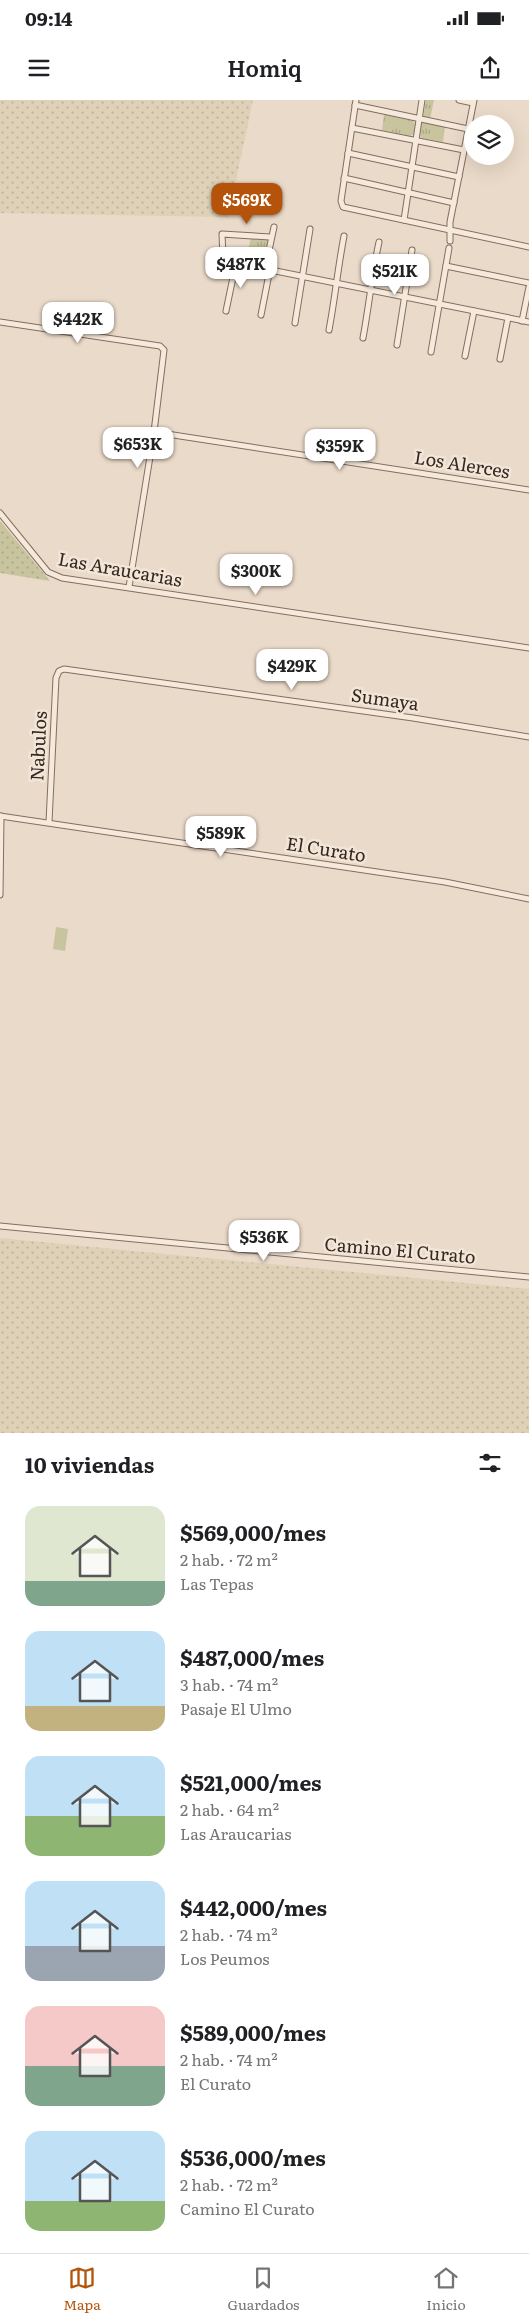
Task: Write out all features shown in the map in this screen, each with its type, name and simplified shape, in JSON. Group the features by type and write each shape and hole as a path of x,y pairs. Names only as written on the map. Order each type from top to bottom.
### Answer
{"street":[{"path":"404,220 422,100"},
{"path":"459,100 473,102 471,115"},
{"path":"464,128 356,103 344,178 341,202 343,207 529,247"},
{"path":"352,128 464,150 449,230 450,244 431,352"},
{"path":"348,153 459,176"},
{"path":"344,178 454,203"},
{"path":"261,316 270,237 274,227"},
{"path":"295,324 310,229"},
{"path":"270,237 222,234 223,260 228,265 236,263 529,322"},
{"path":"329,330 344,236"},
{"path":"363,338 371,290 370,283 379,242"},
{"path":"397,345 412,250"},
{"path":"226,312 236,263"},
{"path":"446,266 529,285 522,321"},
{"path":"466,356 474,311"},
{"path":"500,359 508,318"},
{"path":"0,322 163,348 154,432 129,587"},
{"name":"Los Alerces","path":"154,432 529,490"},
{"name":"Las Araucarias","path":"0,513 44,568 52,575 529,648"},
{"name":"Sumaya","path":"58,671 66,669 116,676 413,718 529,737"},
{"name":"Nabulos","path":"50,822 56,678 58,671"},
{"path":"0,816 0,895"},
{"name":"El Curato","path":"0,816 445,882 529,899"},
{"name":"Camino El Curato","path":"0,1226 529,1277"}],"shaded area":[{"path":"0,100 253,100 228,217 0,213"},
{"path":"0,1238 529,1289 529,1433 0,1433"}],"green space":[{"path":"426,100 434,100 429,124 445,127 443,142 422,138 420,135"},
{"path":"384,114 413,121 415,124 414,134 410,136 382,130"},
{"path":"251,236 268,239 263,266 246,263"},
{"path":"0,521 50,581 0,573"},
{"path":"56,927 68,929 65,951 53,949"}]}
